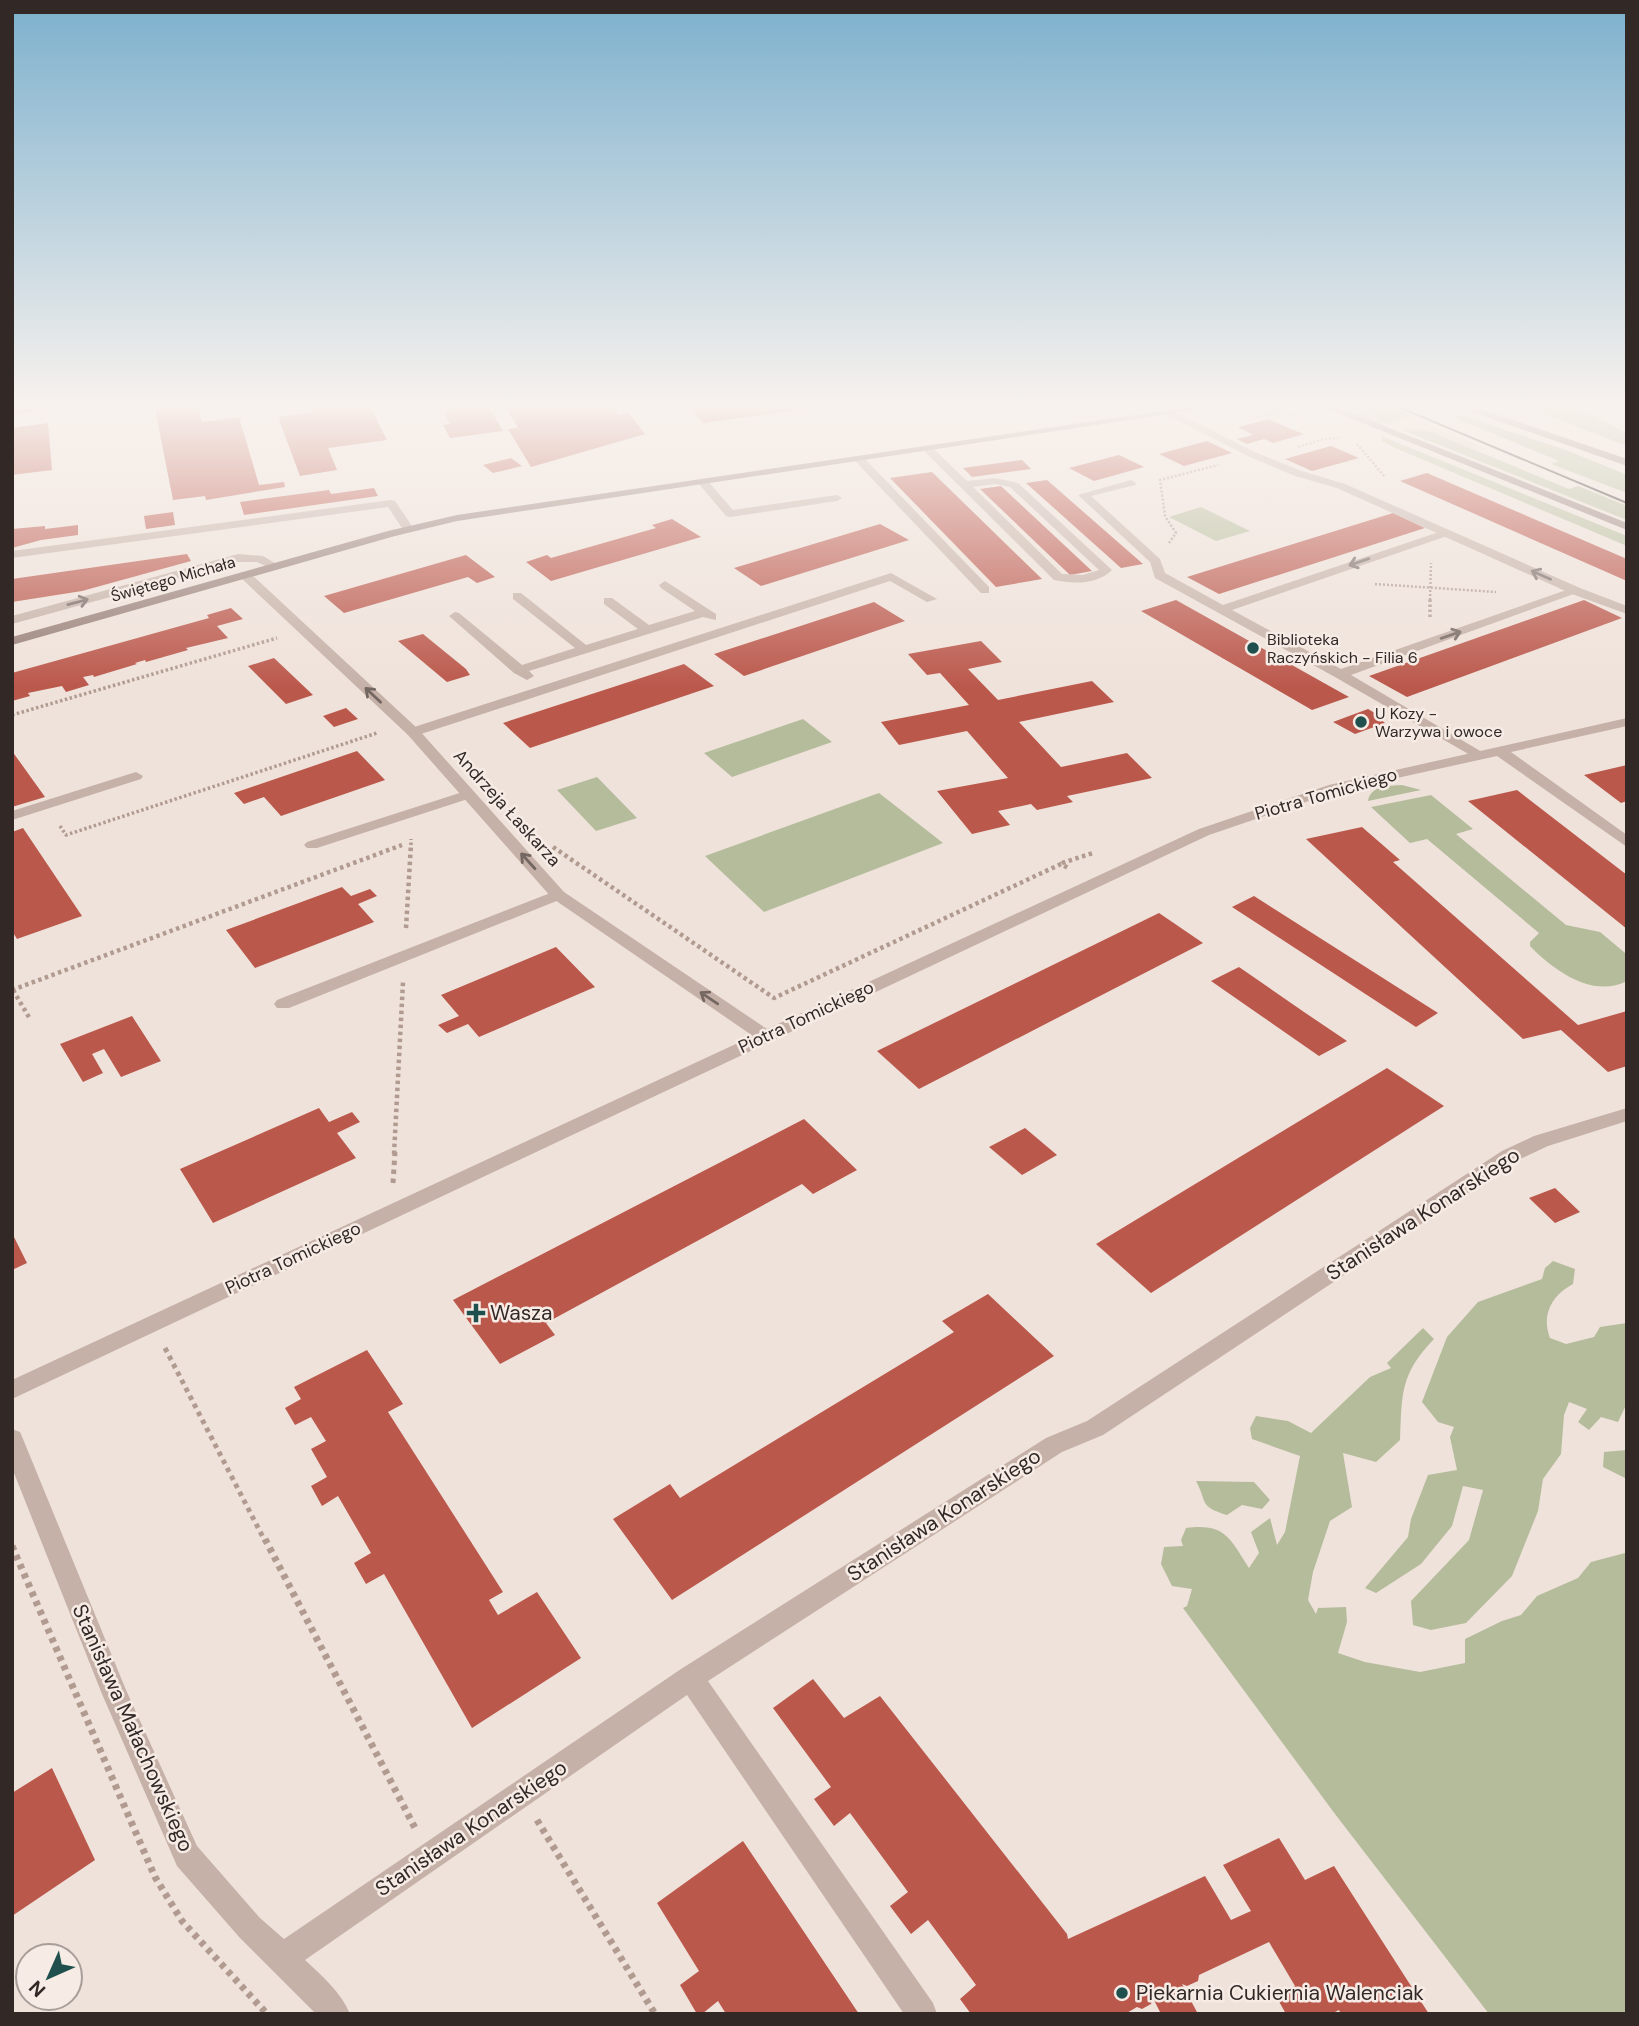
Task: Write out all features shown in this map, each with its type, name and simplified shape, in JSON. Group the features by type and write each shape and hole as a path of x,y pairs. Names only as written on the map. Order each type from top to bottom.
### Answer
{"street":[{"name":"Świętego Michała","path":"12,641 408,529 457,518 597,498"},
{"path":"716,498 730,514 837,498"},
{"path":"896,498 985,590"},
{"path":"978,498 1058,577 1071,579 1101,575 1106,570 1028,498"},
{"path":"1086,498 1156,561 1159,575 1340,674 1477,755"},
{"path":"1366,498 1576,591 1627,610"},
{"path":"1554,498 1627,527"},
{"path":"12,555 391,503 408,529"},
{"path":"1222,609 1446,533"},
{"path":"12,620 239,558 259,558 274,566"},
{"name":"Andrzeja Łaskarza","path":"244,575 409,728 558,895 765,1036"},
{"path":"409,728 542,690 891,577 931,599"},
{"path":"665,585 729,629"},
{"path":"1340,674 1576,591"},
{"path":"517,597 585,650"},
{"path":"608,601 647,630"},
{"path":"519,670 705,612"},
{"path":"455,616 542,690"},
{"name":"Piotra Tomickiego","path":"12,1390 1204,832 1334,788 1627,722"},
{"path":"1500,751 1627,842"},
{"path":"12,816 136,776"},
{"path":"312,845 469,794"},
{"path":"283,1004 558,895"},
{"name":"Stanisława Konarskiego","path":"282,1958 690,1678 1054,1445 1095,1428 1509,1156 1541,1141 1627,1114"},
{"name":"Stanisława Małachowskiego","path":"12,1440 115,1694 187,1856 250,1928 335,2014"},
{"path":"690,1678 922,2014"}],"path":[{"path":"1156,561 1176,533 1165,516 1162,498"},
{"path":"1429,643 1431,538"},
{"path":"1363,583 1560,597"},
{"path":"12,715 304,630"},
{"path":"46,805 66,835 409,728"},
{"path":"392,1212 412,812"},
{"path":"30,1019 12,990 411,841"},
{"path":"550,845 774,998 1061,864 1092,884"},
{"path":"152,1324 430,1856"},
{"path":"522,1794 655,2014"}],"green space":[{"path":"1512,498 1532,498 1627,536 1627,546"},
{"path":"1571,498 1606,498 1627,506 1627,520"},
{"path":"1201,507 1250,531 1216,541 1169,517"},
{"path":"803,719 832,742 732,777 704,753"},
{"path":"597,777 637,818 596,831 557,790"},
{"path":"1402,785 1421,790 1368,801 1376,789"},
{"path":"879,793 943,843 764,912 705,856"},
{"path":"1431,795 1473,829 1456,834 1566,925 1600,932 1624,952 1627,955 1627,981 1614,986 1587,984 1550,964 1530,946 1530,942 1539,933 1427,839 1410,843 1371,807"},
{"path":"1553,1261 1575,1269 1573,1284 1559,1294 1550,1306 1547,1321 1550,1338 1566,1344 1594,1337 1600,1327 1627,1323 1627,1403 1618,1422 1601,1417 1589,1430 1578,1422 1587,1409 1569,1402 1564,1415 1561,1454 1543,1479 1538,1511 1512,1576 1466,1623 1431,1630 1413,1625 1411,1601 1469,1540 1483,1490 1463,1486 1452,1526 1421,1564 1376,1593 1365,1588 1408,1537 1411,1519 1428,1475 1457,1470 1450,1437 1454,1427 1438,1422 1422,1402 1447,1337 1478,1302 1542,1279 1545,1268"},
{"path":"1423,1328 1434,1339 1415,1363 1405,1385 1400,1440 1376,1462 1343,1453 1352,1507 1330,1521 1313,1572 1308,1600 1316,1614 1318,1608 1346,1607 1347,1622 1338,1653 1365,1662 1420,1672 1465,1663 1465,1639 1521,1615 1537,1596 1578,1578 1591,1562 1625,1553 1627,1549 1627,2014 1489,2014 1335,1814 1183,1608 1187,1606 1192,1589 1172,1586 1161,1564 1164,1547 1183,1546 1181,1540 1186,1528 1210,1528 1219,1531 1231,1541 1249,1568 1259,1553 1251,1532 1270,1518 1277,1545 1285,1532 1300,1456 1252,1439 1250,1428 1256,1416 1288,1421 1311,1433 1370,1377 1391,1368 1387,1363"},
{"path":"1627,1450 1627,1479 1603,1467 1604,1452"},
{"path":"1196,1481 1254,1482 1270,1500 1262,1509 1242,1505 1227,1515 1205,1503"}],"building":[{"path":"273,498 367,498 244,515 240,502"},
{"path":"909,498 958,498 1042,579 996,587"},
{"path":"989,498 1013,498 1092,571 1070,575"},
{"path":"1042,498 1067,498 1143,564 1121,568"},
{"path":"1438,498 1484,498 1627,559 1627,581"},
{"path":"173,512 175,525 146,529 144,516"},
{"path":"1393,513 1425,528 1219,594 1187,577"},
{"path":"672,519 701,537 551,581 526,562 547,555 551,558 656,528 652,525"},
{"path":"880,524 909,540 761,586 734,568"},
{"path":"78,525 78,535 41,540 12,548 12,529"},
{"path":"187,554 191,561 82,591 12,602 12,579"},
{"path":"466,555 495,577 477,583 468,577 344,613 324,596"},
{"path":"1176,600 1349,697 1312,710 1141,611"},
{"path":"1584,600 1622,618 1407,697 1369,676"},
{"path":"874,602 905,621 744,676 714,654"},
{"path":"231,608 243,619 217,626 228,638 186,648 188,650 146,662 145,660 94,677 83,677 89,685 66,692 62,686 28,693 30,696 12,701 12,673 209,618 207,615"},
{"path":"423,634 470,675 447,682 398,641"},
{"path":"981,641 1002,662 968,669 998,700 1092,681 1114,702 1019,722 1061,767 1127,753 1152,778 1067,796 1073,802 1037,810 1031,804 998,811 1010,825 972,834 937,791 1008,778 967,731 899,745 881,722 969,705 940,673 927,675 908,654"},
{"path":"274,658 313,695 286,704 248,666"},
{"path":"684,664 714,686 530,748 503,723"},
{"path":"346,708 358,719 334,727 323,716"},
{"path":"1368,709 1385,719 1381,720 1385,723 1355,734 1333,722"},
{"path":"12,751 45,797 12,807"},
{"path":"357,751 385,780 281,816 264,797 244,804 234,793"},
{"path":"1627,765 1627,801 1621,803 1584,775"},
{"path":"1517,790 1627,875 1627,929 1468,801"},
{"path":"1362,827 1400,860 1393,862 1578,1025 1627,1011 1627,1066 1608,1072 1561,1030 1523,1039 1306,839"},
{"path":"23,828 82,916 17,939 12,931 12,832"},
{"path":"342,887 351,896 370,889 377,896 358,904 374,922 255,968 226,930"},
{"path":"1254,896 1438,1013 1416,1027 1232,907"},
{"path":"1159,913 1203,943 919,1089 877,1051"},
{"path":"556,947 595,987 479,1037 468,1024 447,1033 438,1025 459,1016 441,995"},
{"path":"1239,967 1347,1041 1319,1056 1211,981"},
{"path":"132,1016 161,1061 121,1077 104,1049 92,1054 103,1073 83,1082 60,1044"},
{"path":"1387,1068 1444,1106 1151,1293 1096,1244"},
{"path":"319,1108 329,1122 352,1112 360,1122 337,1133 356,1158 213,1223 180,1169"},
{"path":"804,1119 857,1170 813,1194 802,1184 546,1323 555,1335 500,1364 453,1300"},
{"path":"1025,1128 1057,1155 1022,1175 989,1147"},
{"path":"1555,1188 1580,1212 1555,1223 1529,1198"},
{"path":"12,1233 27,1263 12,1270"},
{"path":"988,1294 1054,1356 672,1600 613,1519 670,1484 680,1498 954,1332 942,1321"},
{"path":"367,1350 403,1404 388,1412 503,1592 489,1600 498,1615 537,1592 581,1658 472,1728 384,1574 366,1584 354,1563 371,1553 338,1496 322,1506 311,1486 327,1477 311,1449 326,1441 311,1417 295,1425 285,1408 301,1399 294,1387"},
{"path":"813,1679 844,1718 880,1696 1067,1934 1068,1939 1205,1876 1231,1920 1251,1911 1223,1865 1279,1838 1305,1880 1334,1866 1429,2014 1341,2014 1339,2010 1331,2014 1286,2014 1276,1996 1295,1986 1269,1942 1199,1975 1198,1981 1187,1986 1182,1984 1198,2014 1161,2014 1153,1998 1151,2004 1142,2009 1137,2007 1125,2014 971,2014 960,1999 976,1985 928,1920 911,1934 890,1906 908,1892 850,1813 834,1826 814,1799 831,1787 773,1708"},
{"path":"52,1768 95,1860 12,1916 12,1793"},
{"path":"743,1841 859,2014 726,2014 718,2001 702,2014 697,2014 680,1985 699,1971 657,1903"}],"tram line":[{"path":"1614,498 1627,503"}],"place":[{"name":"Biblioteka Raczyńskich - Filia 6","path":"1253,648"},
{"name":"U Kozy - Warzywa i owoce","path":"1361,722"},
{"name":"Wasza","path":"476,1313"},
{"name":"Piekarnia Cukiernia Walenciak","path":"1122,1993"}]}
